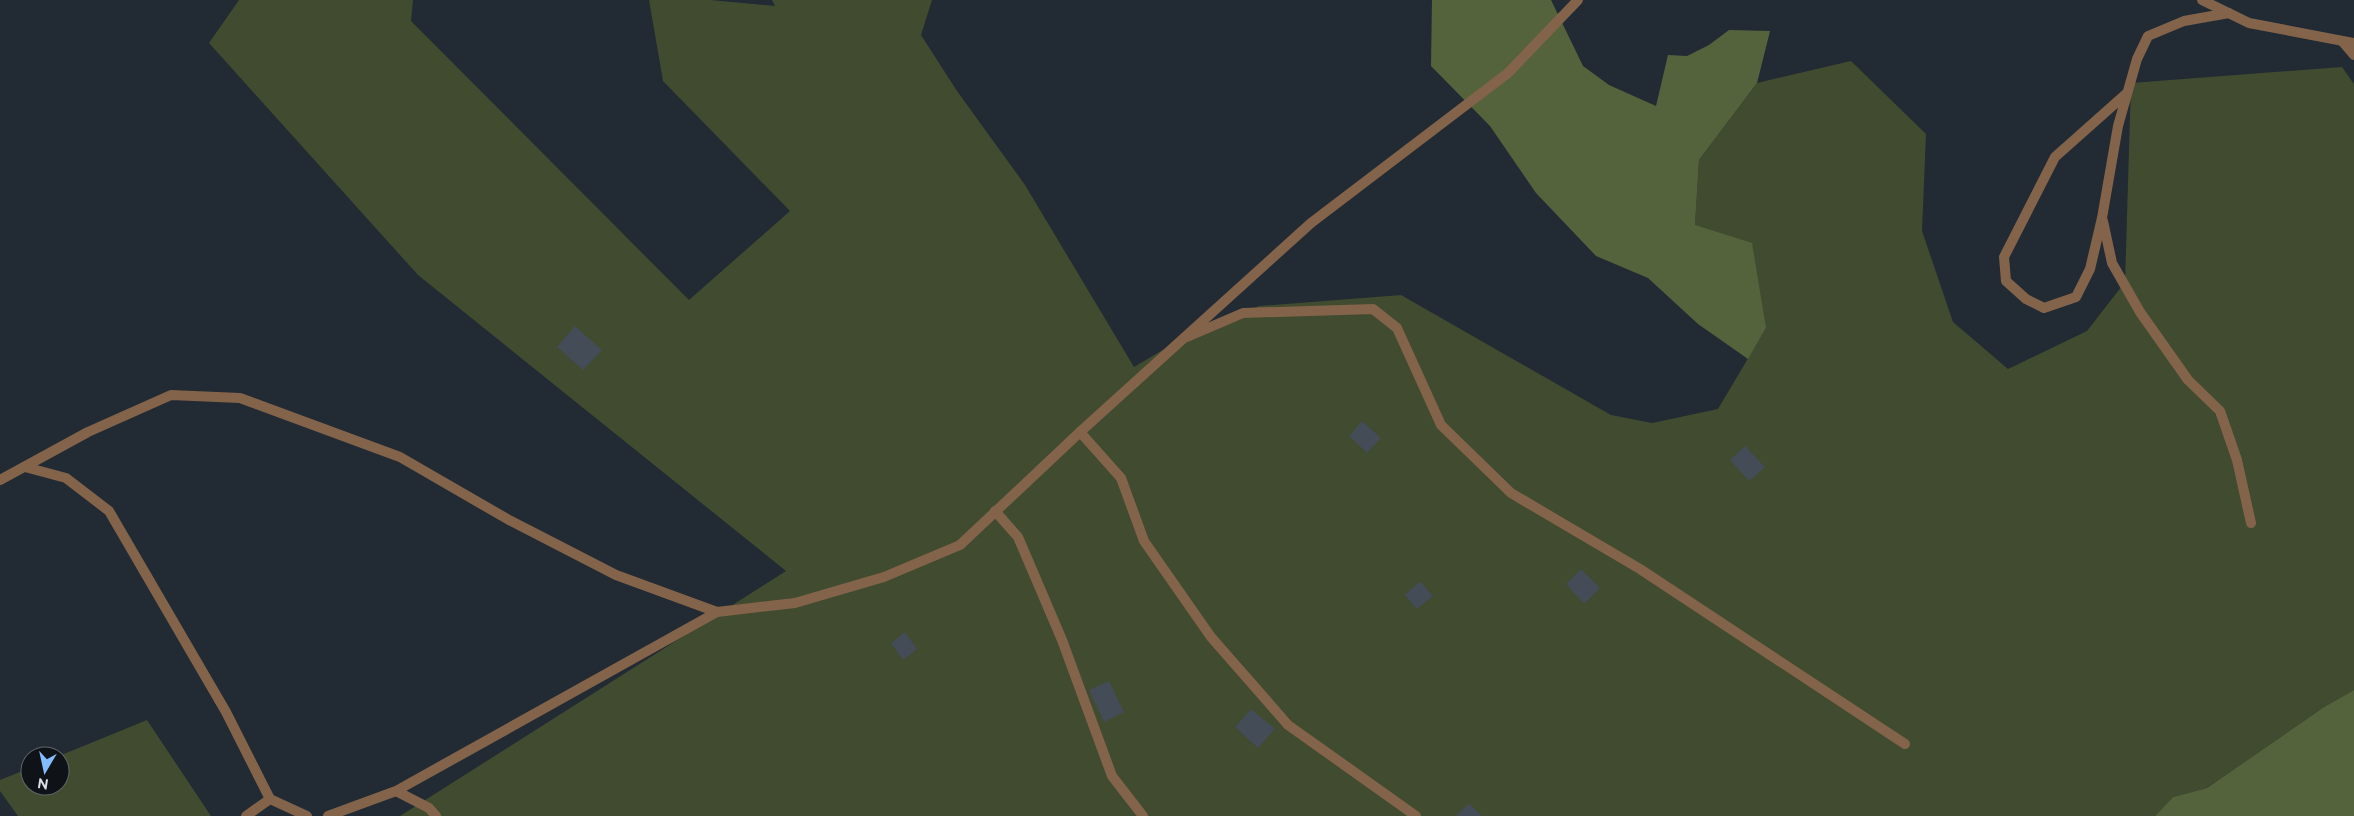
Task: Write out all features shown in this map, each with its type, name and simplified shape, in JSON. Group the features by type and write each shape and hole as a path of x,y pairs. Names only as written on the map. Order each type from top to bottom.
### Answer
{"street":[{"path":"328,816 396,791 717,612 795,604 884,577 960,545 1181,339 1311,222 1508,73 1578,0"},
{"path":"2202,0 2249,23 2354,43"},
{"path":"2127,93 2055,157 2004,257 2006,281 2026,298 2044,308 2076,297 2090,269 2102,218 2118,126 2137,60 2148,36 2184,21 2229,13"},
{"path":"2342,41 2354,55"},
{"path":"2102,218 2112,263 2140,312 2188,380 2220,411 2237,460 2251,523"},
{"path":"1181,339 1243,312 1373,308 1398,328 1441,424 1511,493 1640,569 1905,744"},
{"path":"0,480 88,432 171,395 240,398 400,457 509,520 616,574 717,612"},
{"path":"1080,432 1121,478 1144,542 1211,637 1288,725 1416,816"},
{"path":"25,467 66,478 109,512 226,712 270,799 307,816"},
{"path":"995,512 1018,537 1062,640 1112,776 1143,816"},
{"path":"396,791 429,808 436,816"},
{"path":"246,816 270,799"}],"green space":[{"path":"239,0 413,0 411,21 689,300 790,211 663,81 649,0 710,0 775,6 772,0 932,0 921,35 957,91 1025,185 1134,367 1181,339 1259,306 1401,295 1611,415 1652,423 1718,409 1766,328 1695,225 1699,160 1757,83 1851,61 1926,134 1922,231 1953,322 2008,369 2087,331 2125,282 2131,83 2342,67 2354,84 2354,690 2324,707 2207,788 2173,797 2155,816 400,816 786,571 418,275 209,43"},
{"path":"1432,0 1551,0 1583,66 1609,85 1656,106 1668,55 1687,56 1709,45 1729,30 1770,31 1757,83 1699,160 1695,225 1752,243 1766,328 1748,359 1698,324 1648,278 1596,256 1536,193 1490,126 1431,66"},
{"path":"2354,690 2354,816 2155,816 2173,797 2207,788 2324,707"},
{"path":"147,720 211,816 18,816 0,791 0,780 20,772 20,796 70,796 70,752"}],"building":[{"path":"575,326 602,350 583,370 557,347"},
{"path":"1362,421 1381,438 1367,453 1349,436"},
{"path":"1745,446 1765,467 1749,481 1730,460"},
{"path":"1581,569 1600,588 1584,604 1566,584"},
{"path":"1420,581 1433,596 1417,609 1405,595"},
{"path":"905,632 917,649 903,660 891,643"},
{"path":"1109,681 1124,712 1104,722 1089,690"},
{"path":"1251,709 1275,729 1258,748 1235,727"},
{"path":"1469,803 1482,816 1456,816"}]}
